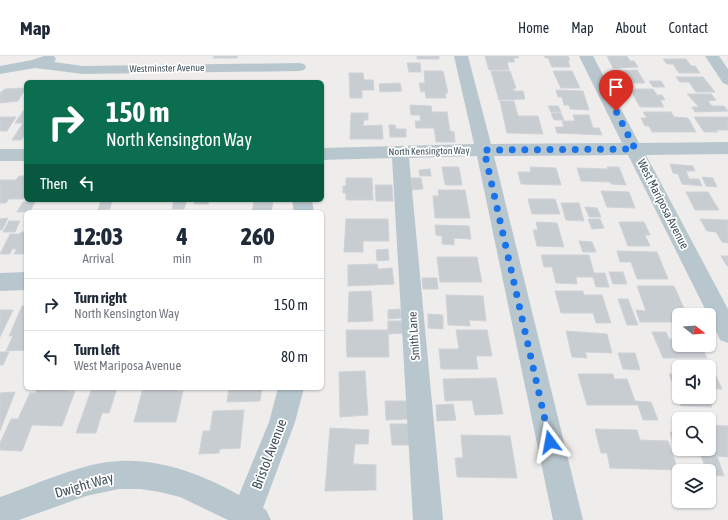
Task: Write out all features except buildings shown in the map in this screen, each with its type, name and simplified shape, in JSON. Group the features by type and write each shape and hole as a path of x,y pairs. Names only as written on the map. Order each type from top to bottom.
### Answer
{"street":[{"path":"0,70 35,64 58,56"},
{"path":"461,56 484,150 568,520"},
{"name":"West Mariposa Avenue","path":"586,56 728,332"},
{"path":"712,56 728,80"},
{"path":"720,56 728,64"},
{"path":"297,80 300,61"},
{"name":"Westminster Avenue","path":"35,64 83,70 300,61"},
{"name":"North Kensington Way","path":"324,154 484,150 728,148"},
{"name":"Smith Lane","path":"400,152 428,520"},
{"path":"0,155 24,155"},
{"path":"0,282 24,281"},
{"name":"Bristol Avenue","path":"249,518 282,422 290,390"},
{"name":"Dwight Way","path":"0,512 99,478 124,474 146,474 173,481 220,500 249,518"}],"route":[{"path":"550,442 484,150 635,149 616,111"}]}
